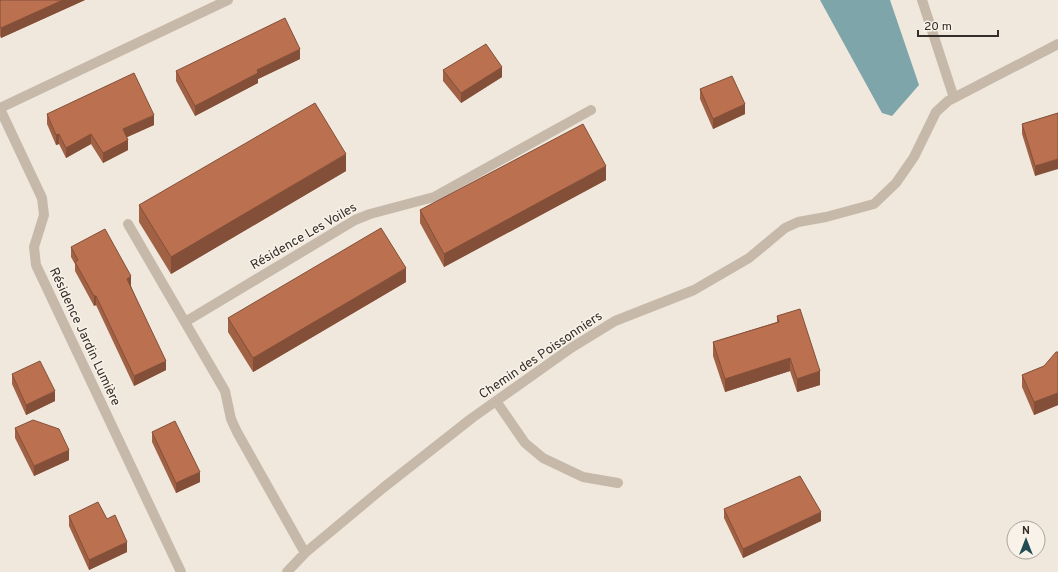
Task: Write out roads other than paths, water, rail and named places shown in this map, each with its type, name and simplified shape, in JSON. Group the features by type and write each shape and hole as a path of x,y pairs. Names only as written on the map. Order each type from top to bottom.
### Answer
{"street":[{"name":"Résidence Jardin Lumière","path":"181,572 36,265 34,247 44,215 42,198 0,108 228,0"},
{"path":"922,0 954,98"},
{"name":"Chemin des Poissonniers","path":"287,572 305,553 383,488 496,402 577,344 615,321 694,290 749,258 786,228 798,222 826,217 874,204 896,183 914,157 936,112 948,101 1058,44"},
{"name":"Résidence Les Voiles","path":"185,322 355,220 370,214 434,197 591,110"},
{"path":"128,224 225,391 231,419 237,432 305,553"},
{"path":"496,402 525,443 543,458 583,477 618,484"}],"water":[{"path":"820,0 890,0 919,85 892,116 882,113"}]}
